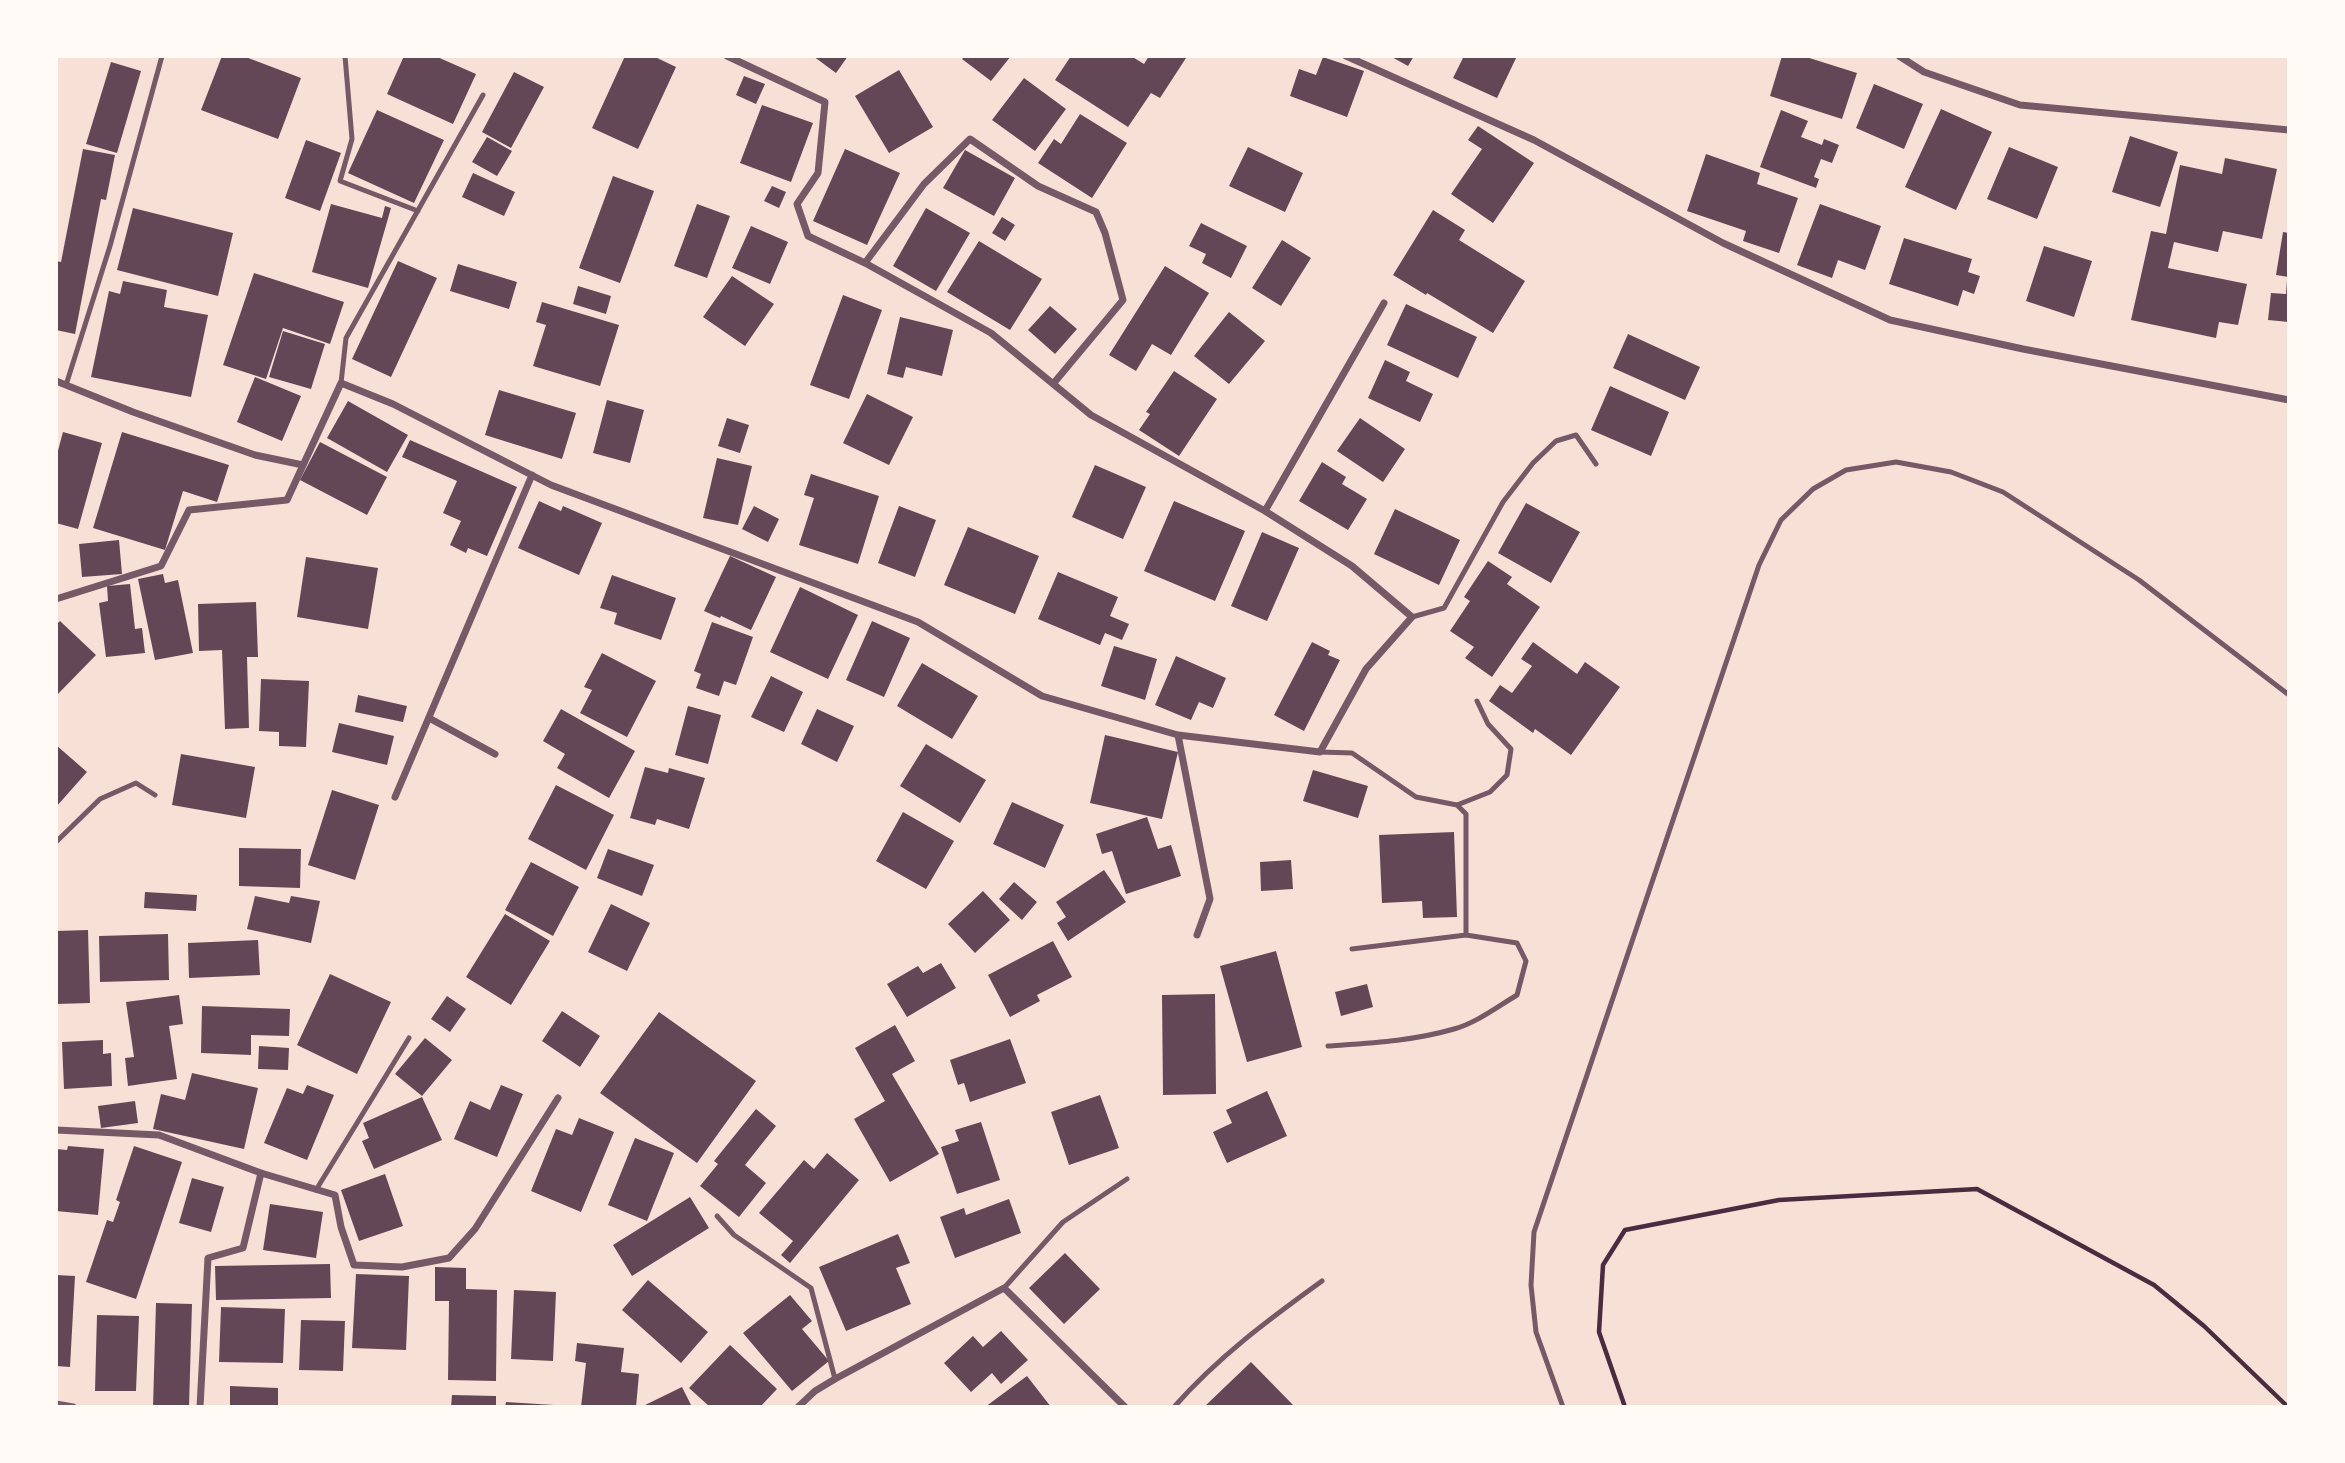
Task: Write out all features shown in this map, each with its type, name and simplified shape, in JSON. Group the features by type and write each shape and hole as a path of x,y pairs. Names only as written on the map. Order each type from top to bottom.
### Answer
{"street":[{"path":"56,599 161,566 189,510 287,500 341,383 393,404 551,485 918,622 1042,696 1178,735 1320,752 1366,669 1412,617 1352,566 1265,511 1091,415 992,333 865,263 808,236 797,205 818,173 825,103 727,56"},
{"path":"1346,56 1534,140 1723,243 1890,320 2023,349 2289,400"},
{"path":"1899,56 1924,72 2020,105 2289,130"},
{"path":"865,263 925,184 970,139 1038,186 1096,212 1105,233 1123,300 1054,384"},
{"path":"1265,511 1384,303"},
{"path":"56,381 133,412 255,455 303,465"},
{"path":"396,797 532,475"},
{"path":"429,718 495,754"},
{"path":"1178,735 1210,899 1197,935"},
{"path":"56,1130 159,1135 261,1173 335,1195 341,1227 354,1265 402,1267 449,1258 475,1228 558,1098"},
{"path":"200,1407 208,1258 243,1248 261,1173"},
{"path":"798,1407 815,1391 835,1379 1004,1288 1125,1407"},
{"path":"56,1404 73,1407"}],"lane":[{"path":"66,386 110,246 162,56"},
{"path":"345,56 352,139 340,181 418,211"},
{"path":"341,383 346,338 483,95"},
{"path":"1412,617 1444,608 1503,502 1533,463 1556,441 1576,435 1596,464"},
{"path":"1563,1407 1536,1332 1531,1285 1534,1232 1759,565 1781,520 1813,489 1846,470 1896,462 1951,472 2003,492 2139,580 2289,695"},
{"path":"1320,752 1352,753 1416,797 1457,804 1490,792 1507,775 1511,750 1488,724 1477,701"},
{"path":"56,842 100,799 136,783 155,795"},
{"path":"1457,804 1466,814 1466,935"},
{"path":"1328,1046 1394,1041 1456,1029 1491,1012 1517,995 1526,961 1517,943 1466,935 1352,949"},
{"path":"316,1190 409,1038"},
{"path":"1004,1288 1063,1222 1127,1179"},
{"path":"717,1216 734,1235 811,1288 835,1379"},
{"path":"1174,1407 1191,1387 1247,1335 1322,1282"}],"path":[{"path":"1625,1407 1599,1332 1603,1265 1625,1230 1779,1200 1977,1189 2154,1285 2204,1326 2288,1407"}],"building":[{"path":"222,56 243,56 301,78 278,139 201,110"},
{"path":"404,56 435,56 476,74 453,124 387,94"},
{"path":"625,56 653,56 676,67 638,149 592,128"},
{"path":"813,56 848,56 836,73"},
{"path":"965,56 1011,56 991,81 962,59"},
{"path":"1071,56 1131,56 1144,64 1149,56 1186,58 1160,98 1151,93 1128,127 1055,80"},
{"path":"1390,56 1414,56 1408,66"},
{"path":"1464,56 1517,56 1497,98 1453,78"},
{"path":"1782,56 1803,56 1857,73 1842,119 1770,96"},
{"path":"1323,57 1364,71 1347,117 1290,96 1299,69 1316,75"},
{"path":"111,62 141,71 117,153 86,144"},
{"path":"899,70 933,127 889,153 855,96"},
{"path":"514,72 544,87 511,148 482,132"},
{"path":"744,76 765,84 756,104 736,95"},
{"path":"1024,78 1066,109 1035,151 992,120"},
{"path":"1874,84 1923,104 1904,149 1856,128"},
{"path":"762,105 813,123 791,182 740,163"},
{"path":"1941,109 1992,132 1956,210 1905,187"},
{"path":"377,110 444,140 414,203 348,173"},
{"path":"1781,110 1808,121 1801,137 1822,145 1824,139 1839,145 1832,163 1821,159 1814,177 1819,179 1816,188 1760,167"},
{"path":"1080,114 1127,143 1092,198 1038,163 1054,139 1061,144"},
{"path":"1478,126 1534,163 1493,223 1451,194 1482,149 1468,140"},
{"path":"2130,136 2178,152 2160,207 2112,192"},
{"path":"487,137 512,151 497,176 472,162"},
{"path":"306,140 341,153 320,211 285,198"},
{"path":"1248,147 1303,173 1285,212 1229,186"},
{"path":"2009,147 2058,167 2037,219 1987,199"},
{"path":"83,149 115,155 106,200 101,199 75,334 56,330 56,261 61,262"},
{"path":"845,149 900,173 867,245 813,221"},
{"path":"965,150 1015,178 994,216 943,188"},
{"path":"1706,154 1760,173 1757,184 1798,198 1779,253 1743,241 1746,231 1687,211"},
{"path":"2225,158 2277,169 2262,239 2223,231 2218,252 2174,242 2168,268 2247,284 2238,325 2219,322 2216,338 2131,320 2151,231 2166,234 2180,165 2222,174"},
{"path":"473,173 515,192 504,216 462,197"},
{"path":"613,176 654,191 620,283 579,268"},
{"path":"772,186 786,192 779,208 764,201"},
{"path":"331,204 382,218 385,206 391,208 368,288 312,272"},
{"path":"697,204 730,216 707,278 674,266"},
{"path":"1820,204 1881,226 1865,270 1838,260 1832,278 1797,265"},
{"path":"133,208 233,233 218,296 117,270"},
{"path":"926,208 970,233 936,291 893,266"},
{"path":"1433,210 1465,230 1459,240 1525,281 1493,333 1393,275"},
{"path":"1002,217 1015,225 1005,241 992,233"},
{"path":"1201,223 1247,246 1231,278 1202,263 1206,254 1189,246"},
{"path":"751,226 788,242 770,284 732,268"},
{"path":"2283,232 2289,233 2289,277 2276,275"},
{"path":"1904,238 1972,259 1968,272 1980,276 1974,294 1963,290 1958,306 1889,284"},
{"path":"1282,240 1311,258 1281,306 1252,288"},
{"path":"979,241 1042,279 1010,330 947,292"},
{"path":"2044,246 2092,261 2074,317 2026,301"},
{"path":"398,261 437,278 391,377 352,359"},
{"path":"458,264 517,282 509,309 450,291"},
{"path":"1165,266 1209,293 1171,355 1152,344 1136,371 1109,355"},
{"path":"254,273 344,302 330,344 283,328 266,379 223,365"},
{"path":"732,276 774,304 745,346 703,317"},
{"path":"2287,280 2289,322 2268,320 2271,293 2286,294"},
{"path":"123,281 167,290 164,307 208,315 191,397 91,377 109,291 120,294"},
{"path":"578,286 611,296 606,314 573,304"},
{"path":"843,295 882,310 849,399 810,385"},
{"path":"542,302 619,325 600,386 533,366 546,325 536,322"},
{"path":"1406,304 1477,337 1458,378 1387,345"},
{"path":"1050,306 1077,329 1055,354 1028,330"},
{"path":"1229,312 1265,341 1229,384 1194,356"},
{"path":"900,317 953,330 942,376 906,367 903,378 887,374"},
{"path":"283,331 325,344 311,389 269,377"},
{"path":"1628,334 1700,367 1685,400 1613,368"},
{"path":"1385,360 1410,372 1406,381 1433,394 1420,422 1368,398"},
{"path":"1174,371 1217,399 1179,456 1139,430 1150,414 1146,412"},
{"path":"255,377 301,396 282,441 237,422"},
{"path":"1610,386 1669,412 1651,456 1591,430"},
{"path":"499,390 576,413 562,459 485,435"},
{"path":"867,394 913,417 889,465 843,443"},
{"path":"607,400 644,410 630,463 593,453"},
{"path":"348,401 408,435 387,472 327,438"},
{"path":"727,418 749,425 740,453 718,446"},
{"path":"1360,418 1405,449 1383,482 1337,451"},
{"path":"63,432 102,443 78,529 56,523 56,458"},
{"path":"122,432 229,465 217,502 183,491 165,550 93,528"},
{"path":"410,440 517,487 487,556 468,548 466,553 450,545 461,521 443,513 457,481 402,457"},
{"path":"320,442 387,477 367,515 300,480"},
{"path":"717,458 752,466 738,525 703,518"},
{"path":"1322,462 1346,477 1342,484 1367,499 1348,530 1299,501"},
{"path":"1095,465 1146,487 1123,539 1072,517"},
{"path":"811,474 879,496 858,564 799,545 814,498 804,495"},
{"path":"539,501 561,511 563,506 602,523 579,575 518,548"},
{"path":"1174,501 1245,531 1215,601 1144,571"},
{"path":"1526,503 1580,532 1551,583 1498,553"},
{"path":"754,506 779,519 768,542 742,529"},
{"path":"899,506 936,520 915,577 878,563"},
{"path":"1395,509 1460,540 1439,585 1374,554"},
{"path":"968,527 1039,556 1015,614 944,585"},
{"path":"1262,532 1299,548 1267,621 1231,606"},
{"path":"119,540 122,574 82,577 79,544"},
{"path":"730,556 776,577 751,630 704,611"},
{"path":"306,557 378,568 368,629 297,617"},
{"path":"1488,561 1512,577 1507,584 1540,607 1492,677 1465,658 1474,647 1450,631 1470,601 1464,597"},
{"path":"1058,572 1118,597 1110,616 1129,624 1122,640 1105,633 1100,645 1038,619"},
{"path":"163,574 165,583 178,580 193,653 155,660 138,579"},
{"path":"612,575 676,598 661,640 614,624 617,613 600,608"},
{"path":"130,584 135,629 142,628 145,653 106,657 99,603 108,601 107,586"},
{"path":"800,587 858,615 828,679 770,652"},
{"path":"256,602 258,657 247,657 249,728 225,729 222,650 199,651 198,604"},
{"path":"60,621 96,655 56,696 56,625"},
{"path":"872,621 910,638 884,697 846,680"},
{"path":"712,622 753,637 736,685 724,681 719,696 696,688 701,674 694,671"},
{"path":"1312,642 1330,651 1328,655 1340,660 1304,731 1274,715"},
{"path":"1533,642 1577,674 1585,662 1620,687 1571,755 1535,729 1533,733 1489,701 1500,685 1512,693 1532,666 1521,659"},
{"path":"1114,646 1157,659 1145,700 1101,686"},
{"path":"602,653 656,681 627,737 580,713 592,690 584,687"},
{"path":"1176,656 1226,678 1213,708 1199,702 1191,720 1155,705"},
{"path":"922,663 978,696 952,739 897,706"},
{"path":"771,676 803,692 784,732 751,717"},
{"path":"261,679 309,681 306,747 279,746 279,732 259,731"},
{"path":"358,695 407,706 403,722 355,712"},
{"path":"688,706 721,715 708,764 675,755"},
{"path":"561,709 635,751 609,798 557,768 565,754 543,741"},
{"path":"817,709 854,726 837,762 801,744"},
{"path":"339,723 394,736 387,765 332,752"},
{"path":"1105,735 1178,752 1162,819 1090,803"},
{"path":"926,744 986,780 960,823 900,786"},
{"path":"56,745 87,772 56,807"},
{"path":"181,754 255,767 246,818 172,805"},
{"path":"645,767 668,773 669,768 705,778 689,829 657,819 655,825 630,818"},
{"path":"1313,770 1368,786 1358,818 1303,801"},
{"path":"556,785 614,815 586,870 528,839"},
{"path":"332,790 379,805 355,880 308,865"},
{"path":"1012,802 1064,825 1045,868 993,844"},
{"path":"903,812 954,841 926,889 876,861"},
{"path":"1147,817 1158,849 1171,845 1181,876 1126,894 1112,851 1102,854 1096,834"},
{"path":"1454,832 1457,917 1423,918 1422,901 1382,903 1379,835"},
{"path":"239,848 301,849 300,888 239,886"},
{"path":"608,849 654,865 642,896 597,878"},
{"path":"1291,860 1293,889 1261,891 1260,862"},
{"path":"531,862 579,887 553,936 505,910"},
{"path":"1104,870 1126,902 1068,941 1057,923 1066,917 1056,902"},
{"path":"1014,882 1037,902 1022,920 999,899"},
{"path":"983,891 1010,920 975,953 948,924"},
{"path":"145,892 197,895 196,911 144,908"},
{"path":"255,896 289,903 291,896 320,901 311,943 247,929"},
{"path":"611,904 650,923 627,971 588,952"},
{"path":"505,914 550,941 511,1005 466,977"},
{"path":"88,930 90,1003 56,1004 56,931"},
{"path":"168,934 169,980 100,982 99,936"},
{"path":"258,940 260,975 189,978 188,943"},
{"path":"1053,941 1072,977 1037,995 1040,1001 1010,1017 988,975"},
{"path":"1276,951 1302,1047 1247,1062 1220,966"},
{"path":"941,963 956,988 907,1017 887,984 918,966 923,973"},
{"path":"330,974 391,1002 357,1074 297,1045"},
{"path":"1367,984 1373,1007 1341,1016 1335,992"},
{"path":"1215,994 1216,1094 1163,1095 1162,995"},
{"path":"179,995 183,1024 169,1026 177,1079 128,1086 125,1058 134,1057 126,1002"},
{"path":"447,996 466,1009 450,1032 431,1019"},
{"path":"202,1006 290,1009 289,1036 251,1035 251,1055 201,1053"},
{"path":"562,1011 600,1036 580,1067 542,1041"},
{"path":"659,1012 756,1081 697,1163 600,1093"},
{"path":"895,1025 915,1061 892,1074 939,1154 890,1182 854,1119 885,1101 855,1048"},
{"path":"425,1038 452,1060 422,1096 395,1074"},
{"path":"1010,1039 1026,1083 970,1102 964,1083 958,1085 950,1060"},
{"path":"103,1040 103,1054 111,1053 112,1086 64,1089 62,1042"},
{"path":"259,1046 289,1048 288,1070 258,1069"},
{"path":"192,1073 258,1088 244,1149 153,1129 161,1094 185,1100"},
{"path":"307,1085 334,1095 307,1160 264,1143 287,1088 303,1094"},
{"path":"501,1085 523,1094 497,1157 454,1139 470,1101 490,1110"},
{"path":"1267,1091 1287,1136 1227,1163 1213,1132 1232,1123 1226,1110"},
{"path":"1100,1095 1119,1148 1069,1165 1051,1112"},
{"path":"422,1097 442,1140 374,1169 362,1141 369,1138 363,1123"},
{"path":"135,1101 138,1123 101,1128 98,1106"},
{"path":"756,1109 776,1126 745,1165 766,1183 739,1217 700,1186 718,1164 714,1161"},
{"path":"579,1118 614,1132 581,1212 531,1191 556,1129 572,1135"},
{"path":"981,1122 1000,1180 957,1194 941,1147 959,1141 955,1130"},
{"path":"635,1138 674,1153 647,1221 608,1205"},
{"path":"68,1146 104,1149 98,1215 56,1211 56,1149 67,1150"},
{"path":"134,1146 182,1162 136,1299 86,1282 107,1220 113,1222 120,1202 116,1200"},
{"path":"827,1153 859,1180 790,1263 781,1255 793,1241 759,1213 804,1160 814,1169"},
{"path":"385,1174 403,1226 359,1241 341,1190"},
{"path":"192,1178 224,1187 211,1232 179,1223"},
{"path":"690,1197 709,1228 632,1276 613,1245"},
{"path":"1009,1199 1021,1233 955,1258 940,1217 964,1208 966,1215"},
{"path":"270,1204 323,1212 316,1258 263,1250"},
{"path":"898,1234 910,1263 896,1268 911,1304 846,1331 819,1267"},
{"path":"1065,1253 1100,1289 1064,1324 1029,1288"},
{"path":"330,1264 331,1298 216,1300 215,1266"},
{"path":"435,1267 466,1268 466,1289 497,1290 496,1381 448,1380 449,1301 435,1301"},
{"path":"356,1274 409,1276 406,1350 352,1348"},
{"path":"56,1275 75,1276 70,1367 56,1366"},
{"path":"648,1280 708,1332 681,1363 622,1310"},
{"path":"514,1290 556,1292 553,1361 511,1359"},
{"path":"790,1295 812,1321 802,1329 829,1361 792,1391 743,1333"},
{"path":"156,1303 192,1304 189,1407 153,1407"},
{"path":"221,1307 285,1309 283,1363 219,1362"},
{"path":"97,1315 139,1316 136,1391 95,1391"},
{"path":"301,1320 345,1321 343,1371 299,1370"},
{"path":"1001,1331 1028,1360 1001,1384 992,1373 971,1392 944,1363 973,1336 983,1347"},
{"path":"577,1343 624,1348 621,1372 639,1374 636,1407 581,1407 586,1363 575,1361"},
{"path":"730,1345 777,1389 760,1407 710,1407 689,1388"},
{"path":"1251,1362 1295,1407 1204,1407"},
{"path":"1027,1376 1051,1407 985,1407"},
{"path":"230,1386 278,1388 278,1407 230,1407"},
{"path":"682,1387 692,1407 641,1407"},
{"path":"452,1395 496,1396 496,1407 451,1407"},
{"path":"506,1402 554,1405 505,1407"}]}
